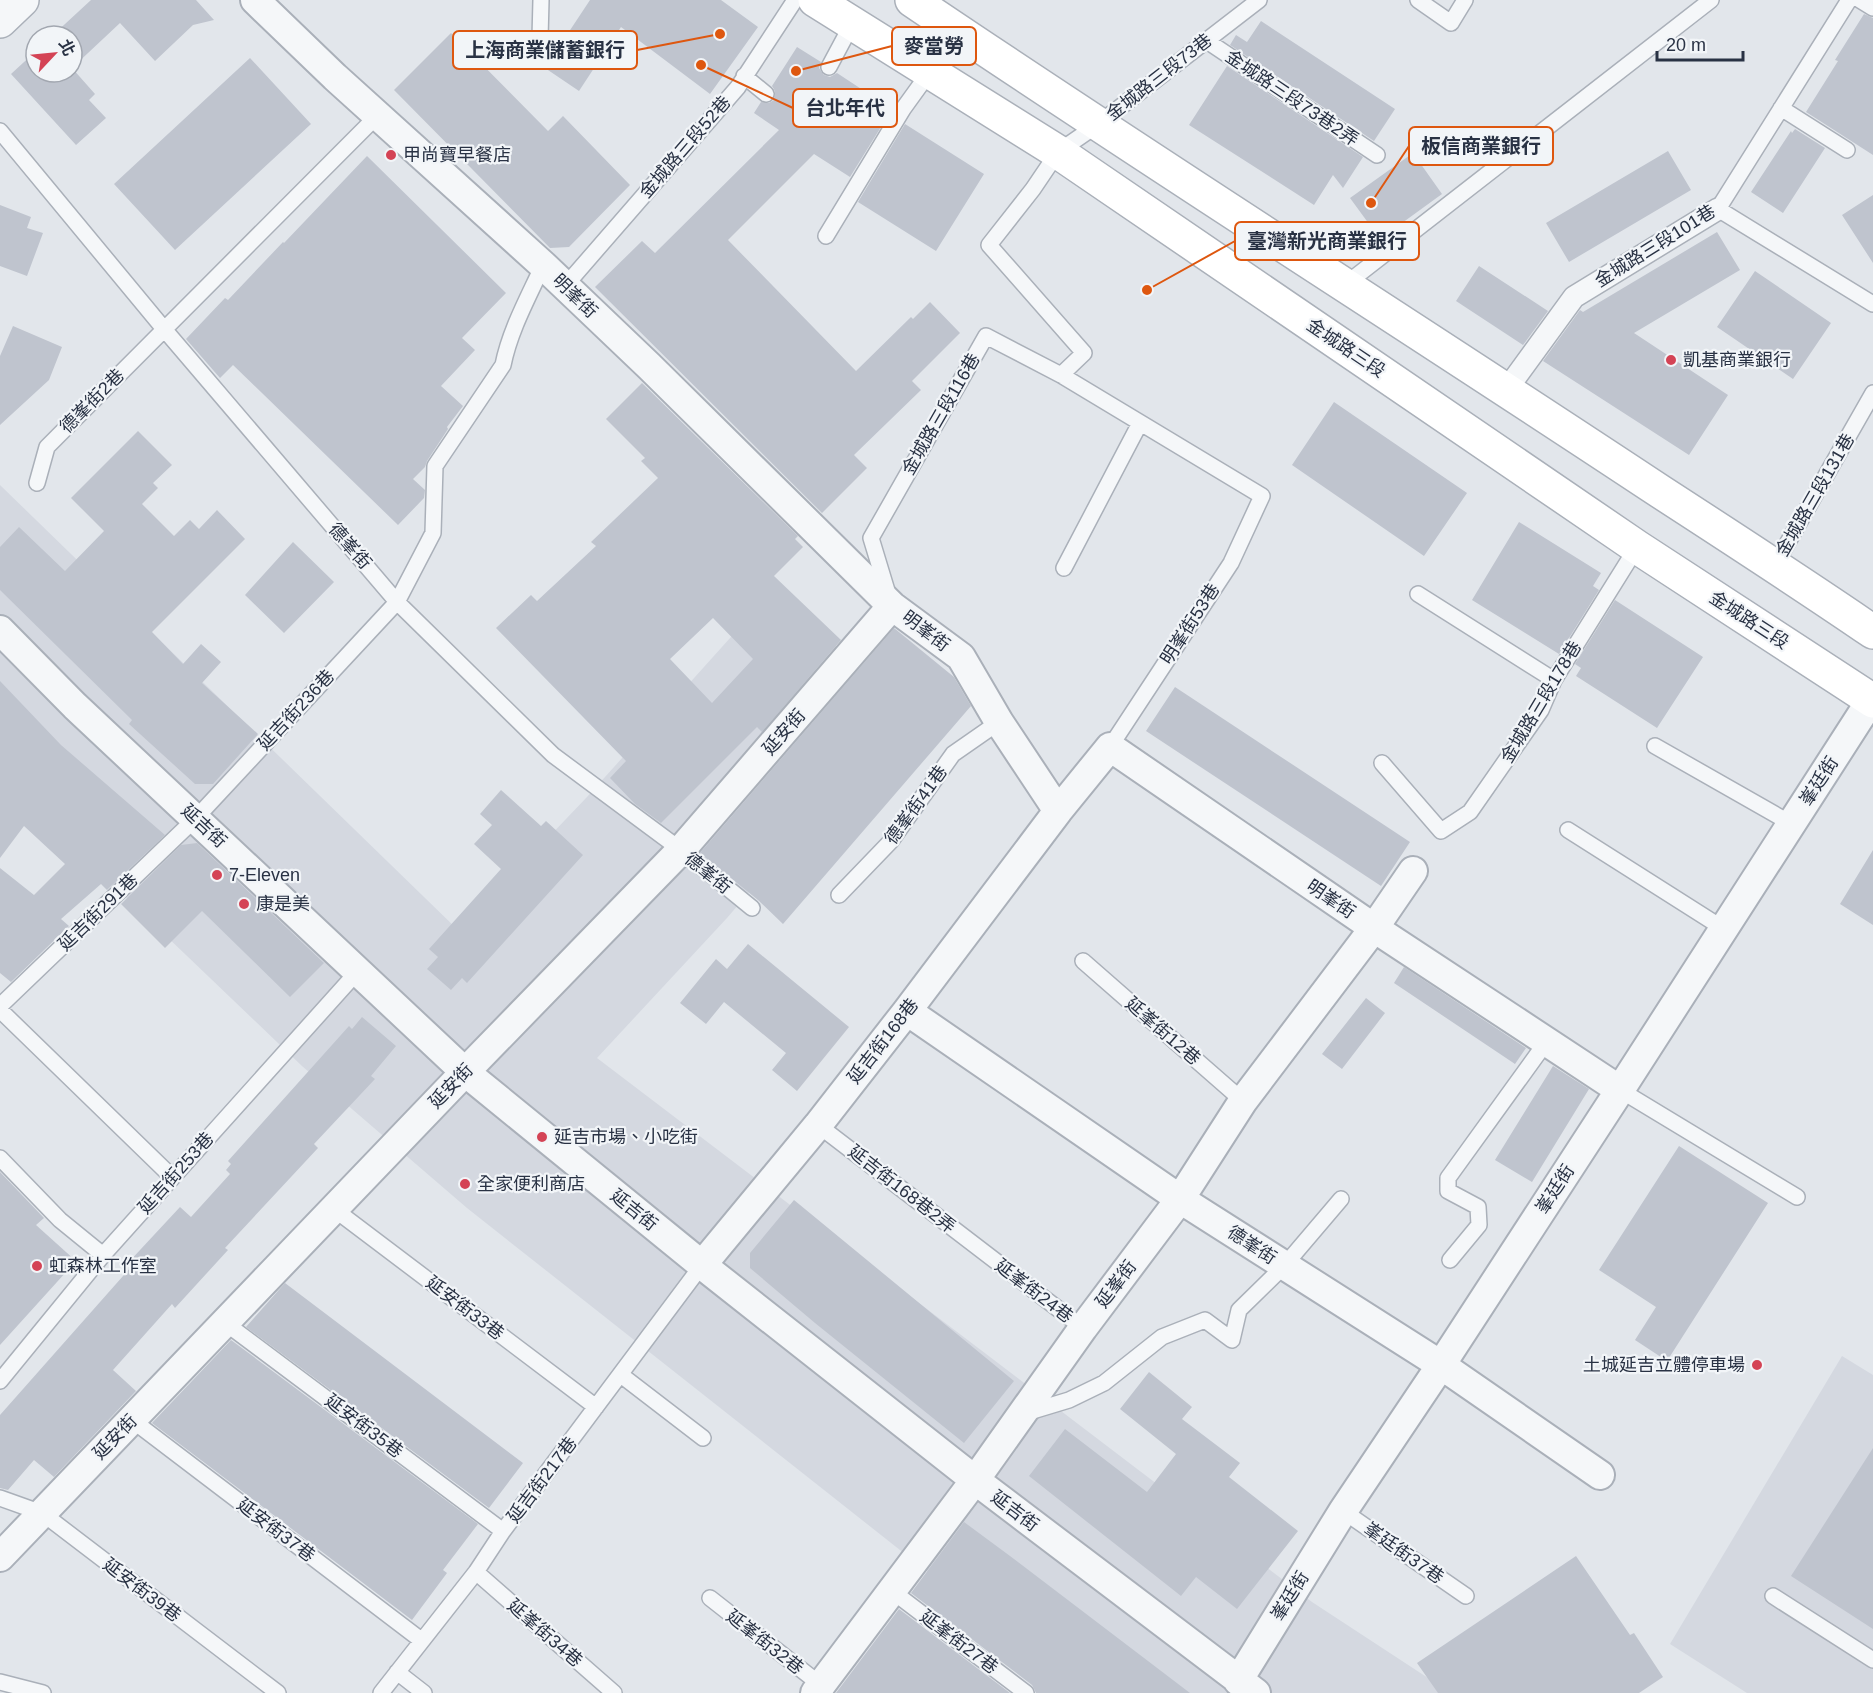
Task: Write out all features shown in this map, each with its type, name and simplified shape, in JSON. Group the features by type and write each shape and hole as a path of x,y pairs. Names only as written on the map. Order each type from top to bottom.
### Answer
{"main road":[{"name":"金城路三段","path":"815,0 1058,152 1637,547 1872,699"},
{"path":"912,0 1097,125 1507,389 1873,632"}],"street":[{"name":"明峯街","path":"255,0 335,77 543,265 649,366 892,606 961,657 999,722 1058,811"},
{"name":"金城路三段101巷","path":"1507,389 1574,297 1718,209"},
{"name":"延安街","path":"0,1557 681,850 892,606"},
{"name":"延吉街","path":"0,630 75,706 465,1072 702,1265 1241,1689"},
{"name":"峯廷街","path":"1241,1689 1343,1511 1441,1365 1872,699"},
{"name":"明峯街","path":"1110,747 1374,928 1620,1090"},
{"path":"1058,811 1110,747"},
{"name":"延吉街168巷","path":"702,1265 818,1125 1058,811"},
{"name":"延峯街","path":"822,1690 1083,1328 1180,1199 1243,1101 1374,928 1413,871"},
{"name":"德峯街","path":"907,1011 1180,1199 1441,1365 1600,1474"}],"lane":[{"path":"540,38 541,0"},
{"name":"金城路三段52巷","path":"565,286 738,87 795,0"},
{"name":"金城路三段73巷","path":"1058,152 1097,125 1259,0"},
{"path":"1418,0 1451,23 1465,0"},
{"path":"1346,284 1711,0"},
{"name":"金城路三段101巷","path":"1718,209 1849,0"},
{"path":"1860,0 1873,8"},
{"path":"829,67 852,24"},
{"name":"金城路三段73巷2弄","path":"1207,41 1377,154"},
{"path":"826,236 903,109 929,73"},
{"path":"744,76 766,94"},
{"path":"1781,108 1847,150"},
{"name":"德峯街2巷","path":"37,483 47,447 378,114"},
{"name":"德峯街","path":"0,131 164,329 397,602 553,755 681,850 752,908"},
{"path":"1058,152 1033,189 989,245 1084,353 1061,375 1140,423 1064,568"},
{"path":"1718,209 1869,296"},
{"name":"延吉街236巷","path":"196,818 397,602 433,533 435,466 504,365 507,348 523,305 543,265"},
{"name":"金城路三段116巷","path":"892,606 871,538 986,336 1061,375"},
{"name":"金城路三段131巷","path":"1775,565 1873,393"},
{"name":"明峯街53巷","path":"1110,747 1231,562 1262,496 1140,423"},
{"name":"金城路三段178巷","path":"1382,764 1441,831 1470,812 1541,710 1554,680 1637,547"},
{"path":"1418,594 1554,680"},
{"name":"德峯街41巷","path":"839,895 891,841 953,754 999,722"},
{"path":"1655,746 1792,824"},
{"name":"延吉街291巷","path":"0,1008 196,818"},
{"path":"1568,830 1724,929"},
{"name":"延峯街12巷","path":"1083,962 1243,1101"},
{"name":"延吉街253巷","path":"0,1381 172,1177 358,971"},
{"path":"0,1008 172,1177"},
{"path":"1450,1260 1479,1224 1478,1207 1448,1191 1448,1178 1547,1041"},
{"path":"1620,1090 1797,1197"},
{"name":"延吉街168巷2弄","path":"818,1125 986,1254"},
{"path":"0,1158 60,1220 104,1255"},
{"path":"1022,1414 1069,1400 1104,1383 1162,1337 1205,1320 1232,1340 1239,1310 1284,1266 1341,1200"},
{"name":"延安街33巷","path":"334,1209 596,1407"},
{"name":"延峯街24巷","path":"986,1254 1083,1328"},
{"name":"延吉街217巷","path":"381,1693 476,1572 503,1531 702,1265"},
{"name":"延安街35巷","path":"224,1322 503,1531"},
{"path":"621,1375 703,1438"},
{"name":"延安街37巷","path":"132,1420 421,1640"},
{"name":"延安街39巷","path":"0,1498 42,1514 278,1693"},
{"name":"峯廷街37巷","path":"1343,1511 1466,1596"},
{"name":"延峯街34巷","path":"476,1572 614,1693"},
{"name":"延峯街27巷","path":"892,1591 1026,1693"},
{"path":"1773,1596 1873,1660"},
{"name":"延峯街32巷","path":"710,1598 822,1690"},
{"path":"397,1672 424,1693"},
{"path":"0,1682 43,1693"}],"shaded area":[{"name":"延吉市場、小吃街","path":"0,485 459,931 587,797 776,587 903,712 727,918 597,1058 1312,1602 1451,1693 1081,1693 467,1208 302,1066 0,777"},
{"path":"1842,1356 1873,1375 1873,1693 1747,1693 1670,1644"}],"building":[{"path":"91,0 196,0 214,20 193,25 155,61 120,23 84,57 84,24 65,24"},
{"path":"590,0 721,0 758,27 710,94 621,27 579,91 545,68"},
{"path":"1864,14 1873,18 1873,155 1806,112"},
{"path":"1261,21 1395,109 1374,141 1230,45 1236,35 1247,42"},
{"path":"451,33 548,131 563,116 630,185 569,247 550,248 394,90"},
{"path":"797,47 821,62 819,68 824,75 830,77 837,73 881,102 877,107 889,114 850,177 814,154 728,240 856,371 911,317 913,319 930,302 960,333 912,381 921,390 854,455 867,468 822,513 595,287 642,241 655,253 779,130 754,113 761,102 769,103 774,100 775,91 772,86"},
{"path":"250,58 311,124 175,250 114,184"},
{"path":"24,62 24,84 84,84 84,82 95,94 89,100 106,118 76,145 11,74"},
{"path":"1227,66 1363,157 1343,188 1333,175 1314,205 1189,125"},
{"path":"905,124 984,174 936,251 858,202"},
{"path":"1795,129 1825,148 1783,213 1751,192 1791,131 1792,133"},
{"path":"1668,151 1691,190 1569,262 1546,223"},
{"path":"1413,153 1442,194 1380,239 1350,198"},
{"path":"367,156 506,293 462,338 475,350 441,386 463,406 447,427 448,429 425,467 413,479 425,490 424,498 398,525 233,365 220,378 186,339 225,298 228,300"},
{"path":"1873,195 1873,263 1842,215"},
{"path":"0,205 31,217 27,228 43,233 27,276 0,266"},
{"path":"1717,232 1740,270 1634,333 1728,395 1689,455 1543,361 1580,310 1583,312"},
{"path":"1479,266 1548,311 1523,345 1456,301"},
{"path":"1755,271 1831,323 1793,379 1717,327"},
{"path":"13,326 62,347 49,380 0,425 0,356"},
{"path":"642,383 798,536 795,539 803,547 774,576 841,640 762,732 757,727 661,823 635,804 610,778 626,761 496,628 531,595 537,601 596,546 591,542 658,478 641,461 645,458 606,419","holes":["713,618 753,659 712,703 670,659"]},
{"path":"1334,402 1467,493 1424,556 1292,465"},
{"path":"138,431 172,465 153,483 158,488 142,504 174,536 190,520 199,529 217,510 245,539 152,632 183,664 201,644 221,662 202,683 258,734 213,784 195,784 129,724 132,720 0,590 0,547 19,527 65,571 104,531 71,498"},
{"path":"1519,522 1601,573 1593,586 1599,590 1559,654 1472,600"},
{"path":"293,542 334,582 284,633 245,595"},
{"path":"1615,600 1703,657 1657,728 1576,676 1581,668 1575,664"},
{"path":"894,628 954,677 971,706 783,924 758,900 700,853"},
{"path":"0,681 61,745 165,835 107,890 101,884 61,919 69,926 11,982 0,973 0,868 34,895 65,864 24,826 0,858"},
{"path":"1175,687 1410,842 1381,886 1146,731"},
{"path":"501,790 541,826 546,821 583,855 467,983 462,978 451,990 427,969 438,957 429,949 501,869 474,844 492,825 480,814"},
{"path":"197,843 324,963 290,997 202,911 165,948 121,904 181,845"},
{"path":"1873,850 1873,925 1840,904"},
{"path":"748,944 849,1027 797,1091 772,1070 786,1053 724,1002 706,1024 680,1003 716,959 727,969"},
{"path":"1404,967 1526,1048 1515,1064 1394,983"},
{"path":"1366,998 1385,1013 1342,1069 1322,1054"},
{"path":"362,1017 396,1046 371,1076 375,1079 314,1144 318,1148 225,1248 228,1250 175,1308 172,1304 113,1370 136,1391 54,1477 34,1460 8,1490 0,1488 0,1415 131,1267 127,1264 180,1207 191,1217 230,1174 226,1170 231,1164 228,1161 349,1026 352,1029"},
{"path":"1553,1066 1589,1089 1532,1182 1495,1160"},
{"path":"1679,1146 1768,1203 1667,1361 1635,1340 1656,1307 1599,1270"},
{"path":"0,1172 44,1218 36,1225 76,1261 0,1345"},
{"path":"794,1200 1014,1381 964,1443 750,1268 750,1253"},
{"path":"285,1283 523,1463 489,1508 246,1327"},
{"path":"231,1340 478,1524 443,1570 447,1573 412,1620 152,1423"},
{"path":"1149,1372 1192,1407 1182,1419 1240,1463 1229,1477 1298,1531 1237,1609 1196,1577 1181,1596 1029,1476 1065,1429 1147,1492 1176,1454 1120,1409"},
{"path":"1873,1448 1873,1629 1791,1576"},
{"path":"964,1522 1190,1693 1036,1693 1032,1685 911,1593"},
{"path":"1576,1556 1630,1635 1634,1633 1663,1677 1639,1693 1438,1693 1417,1663"},
{"path":"899,1609 1010,1693 836,1693"}],"place":[{"name":"上海商業儲蓄銀行","path":"720,34"},
{"name":"台北年代","path":"701,65"},
{"name":"麥當勞","path":"796,71"},
{"name":"甲尚寶早餐店","path":"391,155"},
{"name":"板信商業銀行","path":"1371,203"},
{"name":"臺灣新光商業銀行","path":"1147,290"},
{"name":"凱基商業銀行","path":"1671,360"},
{"name":"7-Eleven","path":"217,875"},
{"name":"康是美","path":"244,904"},
{"name":"延吉市場、小吃街","path":"542,1137"},
{"name":"全家便利商店","path":"465,1184"},
{"name":"虹森林工作室","path":"37,1266"},
{"name":"土城延吉立體停車場","path":"1757,1365"}]}
